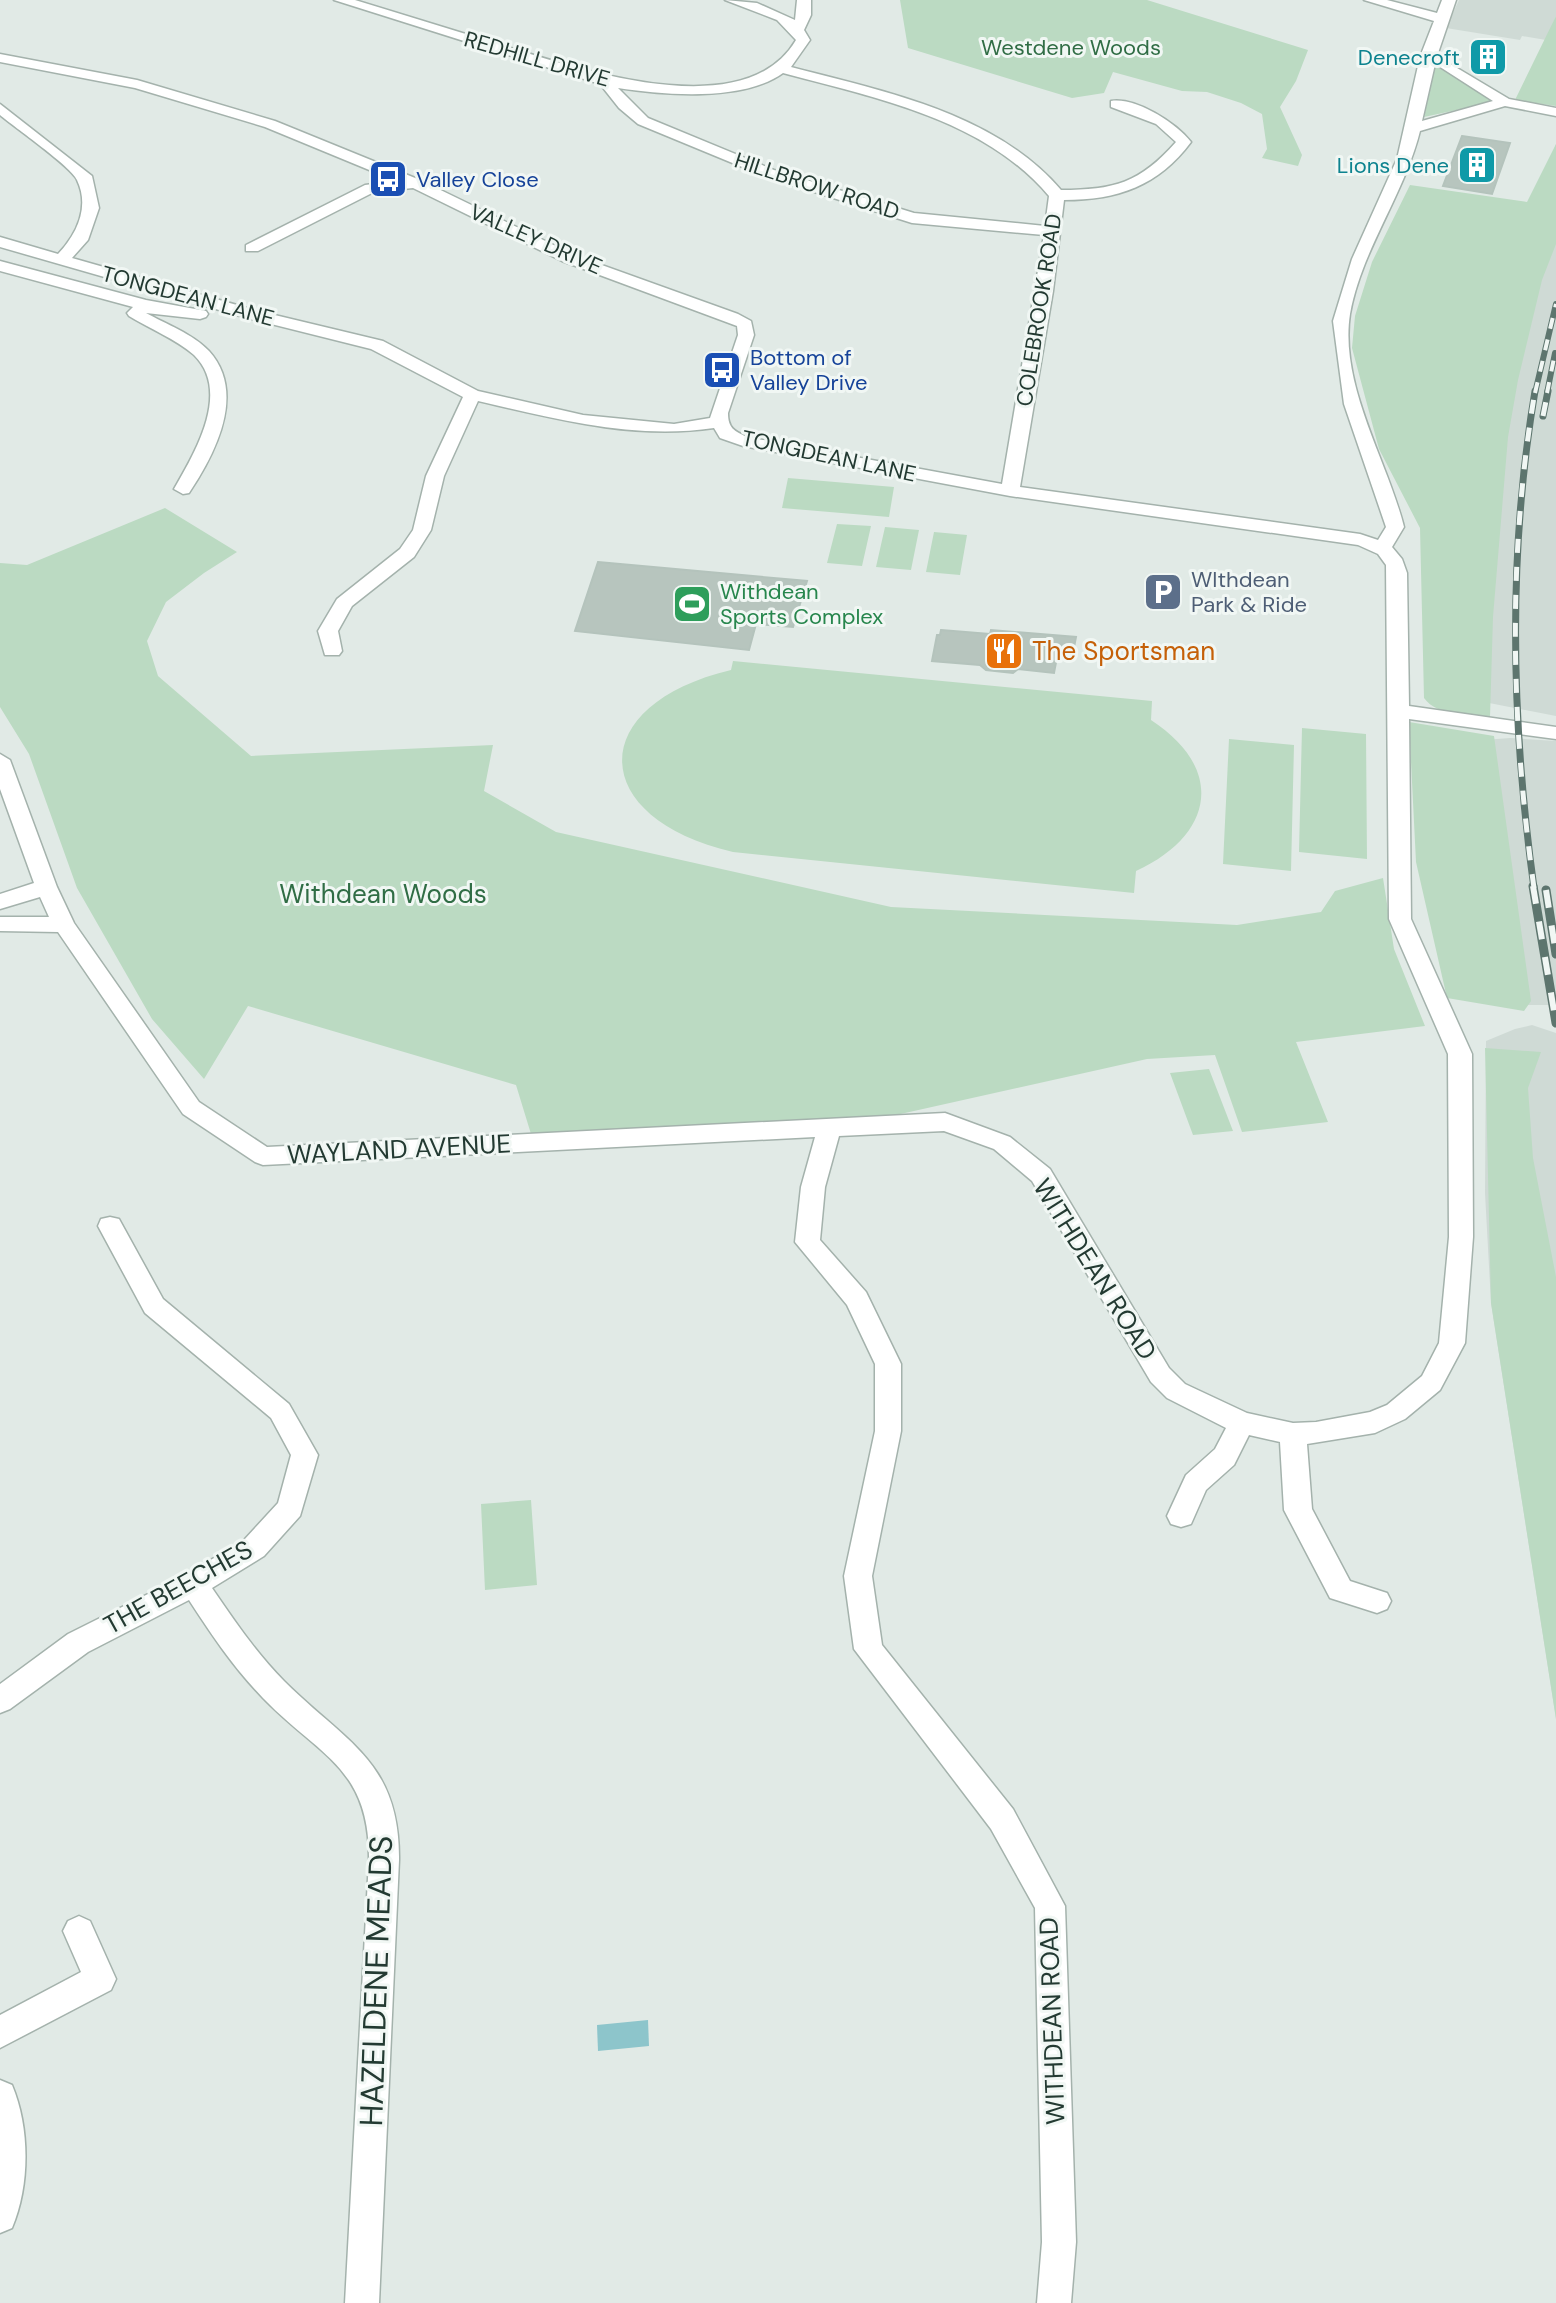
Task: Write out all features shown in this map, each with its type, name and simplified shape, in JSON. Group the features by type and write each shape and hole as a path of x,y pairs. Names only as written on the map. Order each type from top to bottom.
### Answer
{"street":[{"name":"REDHILL DRIVE","path":"341,0 605,81 683,89 718,88 769,76 783,69"},
{"path":"732,0 772,13 798,29 803,40 799,54 783,69"},
{"path":"1371,0 1440,18"},
{"path":"1449,0 1427,57 1414,128 1397,182 1361,255 1344,304 1341,326 1351,404 1389,500 1395,527 1383,547 1395,558 1398,573 1398,707 1556,733"},
{"path":"772,13 804,3"},
{"path":"798,29 804,3"},
{"path":"1427,57 1442,62 1505,102 1556,112"},
{"name":"VALLEY DRIVE","path":"0,59 137,84 200,100 270,124 415,183 568,258 745,324 746,335 719,413 719,422"},
{"name":"COLEBROOK ROAD","path":"783,69 879,96 991,138 1038,170 1057,195 1010,491"},
{"name":"HILLBROW ROAD","path":"605,81 624,105 643,121 815,189 912,218 1053,231"},
{"path":"1414,128 1505,102"},
{"path":"1057,195 1109,194 1138,186 1155,174 1184,142 1161,121 1116,104"},
{"path":"0,108 84,176 91,208 80,240 60,261"},
{"path":"370,188 376,166"},
{"path":"252,248 370,188 415,183"},
{"name":"TONGDEAN LANE","path":"0,242 253,315 377,345 472,395 583,420 674,429 719,422 726,434 743,441 1010,491 1318,534 1383,547"},
{"path":"0,266 145,305 242,322 253,315"},
{"path":"145,305 135,313 203,354 219,390 215,424 183,489"},
{"path":"332,651 328,631 344,603 407,553 422,530 435,476 472,395"},
{"name":"WITHDEAN ROAD","path":"1054,2303 1059,2242 1050,1906 1002,1819 868,1649 858,1576 888,1431 888,1364 857,1299 807,1242 813,1187 830,1126 945,1122 1002,1143 1041,1175 1160,1375 1176,1391 1242,1423 1293,1434 1342,1430 1375,1422 1396,1412 1431,1383 1452,1343 1461,1223 1460,1054 1400,919 1398,707"},
{"name":"WAYLAND AVENUE","path":"0,760 46,887 64,925 191,1108 263,1156 830,1126"},
{"path":"0,902 46,887"},
{"path":"0,924 64,925"},
{"name":"THE BEECHES","path":"0,1700 78,1643 194,1584 254,1548 290,1508 305,1455 280,1411 154,1306 110,1226"},
{"path":"1181,1516 1196,1483 1225,1457 1242,1423"},
{"path":"1293,1434 1298,1510 1340,1590 1377,1601"},
{"name":"HAZELDENE MEADS","path":"194,1584 236,1648 277,1693 326,1735 364,1774 382,1817 384,1860 362,2303"},
{"path":"0,2032 100,1979 79,1931"},
{"path":"0,2096 10,2165 0,2216"}],"shaded area":[{"path":"1459,0 1556,0 1556,16 1546,40 1522,36 1520,40 1446,28"},
{"path":"1556,144 1556,716 1474,700 1478,373"},
{"path":"1484,740 1556,741 1556,1005 1519,1005"},
{"path":"1532,1025 1556,1033 1556,1719 1491,1303 1485,1193 1486,1041"}],"green space":[{"name":"Westdene Woods","path":"900,0 1147,0 1308,50 1296,81 1280,107 1302,155 1298,166 1262,158 1267,149 1262,114 1241,103 1207,92 1182,91 1113,72 1104,93 1072,98 908,48"},
{"path":"1556,16 1556,106 1515,100"},
{"path":"1435,67 1489,99 1489,103 1424,117"},
{"path":"1556,144 1556,244 1542,280 1508,437 1493,617 1490,717 1454,714 1437,709 1424,698 1420,528 1379,449 1352,348 1355,316 1372,262 1410,185 1527,202"},
{"path":"788,478 894,487 889,517 782,508"},
{"name":"Withdean Woods","path":"165,508 237,552 166,602 147,641 158,676 251,756 493,745 484,791 556,832 891,907 1237,925 1321,912 1335,891 1383,878 1394,949 1425,1026 1296,1042 1328,1122 1242,1132 1215,1055 1147,1059 896,1115 531,1134 516,1085 248,1006 204,1079 152,1019 77,888 29,754 0,707 0,563 27,565"},
{"path":"837,524 871,526 862,566 827,563"},
{"path":"885,527 919,530 911,570 876,567"},
{"path":"934,532 967,535 960,575 926,572"},
{"path":"733,661 1152,701 1151,720 1175,739 1191,759 1200,780 1201,800 1195,820 1182,839 1162,856 1136,871 1134,893 733,852 685,836 650,814 629,789 622,761 629,734 649,708 683,686 731,670"},
{"path":"1409,722 1494,736 1531,1001 1524,1011 1447,998 1416,862"},
{"path":"1302,728 1366,734 1367,859 1299,852"},
{"path":"1229,739 1294,745 1291,871 1223,864"},
{"path":"1485,1048 1541,1052 1528,1088 1533,1158 1556,1277 1556,1719 1491,1303"},
{"path":"1209,1069 1233,1131 1193,1135 1170,1073"},
{"path":"531,1500 537,1585 485,1590 481,1504"}],"water":[{"path":"648,2020 649,2046 598,2051 597,2025"}],"building":[{"name":"Lions Dene","path":"1462,136 1510,143 1492,194 1443,186"},
{"name":"Withdean Sports Complex","path":"598,562 807,581 793,627 756,624 749,650 575,631"},
{"name":"The Sportsman","path":"941,630 990,634 991,630 1076,637 1072,658 1057,657 1054,673 1018,669 1013,673 986,670 980,665 932,661 937,635"}],"railway":[{"path":"1535,393 1556,304"},
{"path":"1547,393 1555,353"},
{"path":"1534,888 1521,764 1515,640 1520,515 1535,391"},
{"path":"1543,416 1548,391"},
{"path":"1533,886 1556,1023"},
{"path":"1546,890 1556,954"}],"place":[{"name":"Denecroft","path":"1488,57"},
{"name":"Lions Dene","path":"1477,165"},
{"name":"Valley Close","path":"388,179"},
{"name":"Bottom of Valley Drive","path":"722,370"},
{"name":"WIthdean Park & Ride","path":"1163,592"},
{"name":"Withdean Sports Complex","path":"692,604"},
{"name":"The Sportsman","path":"1004,651"}]}
